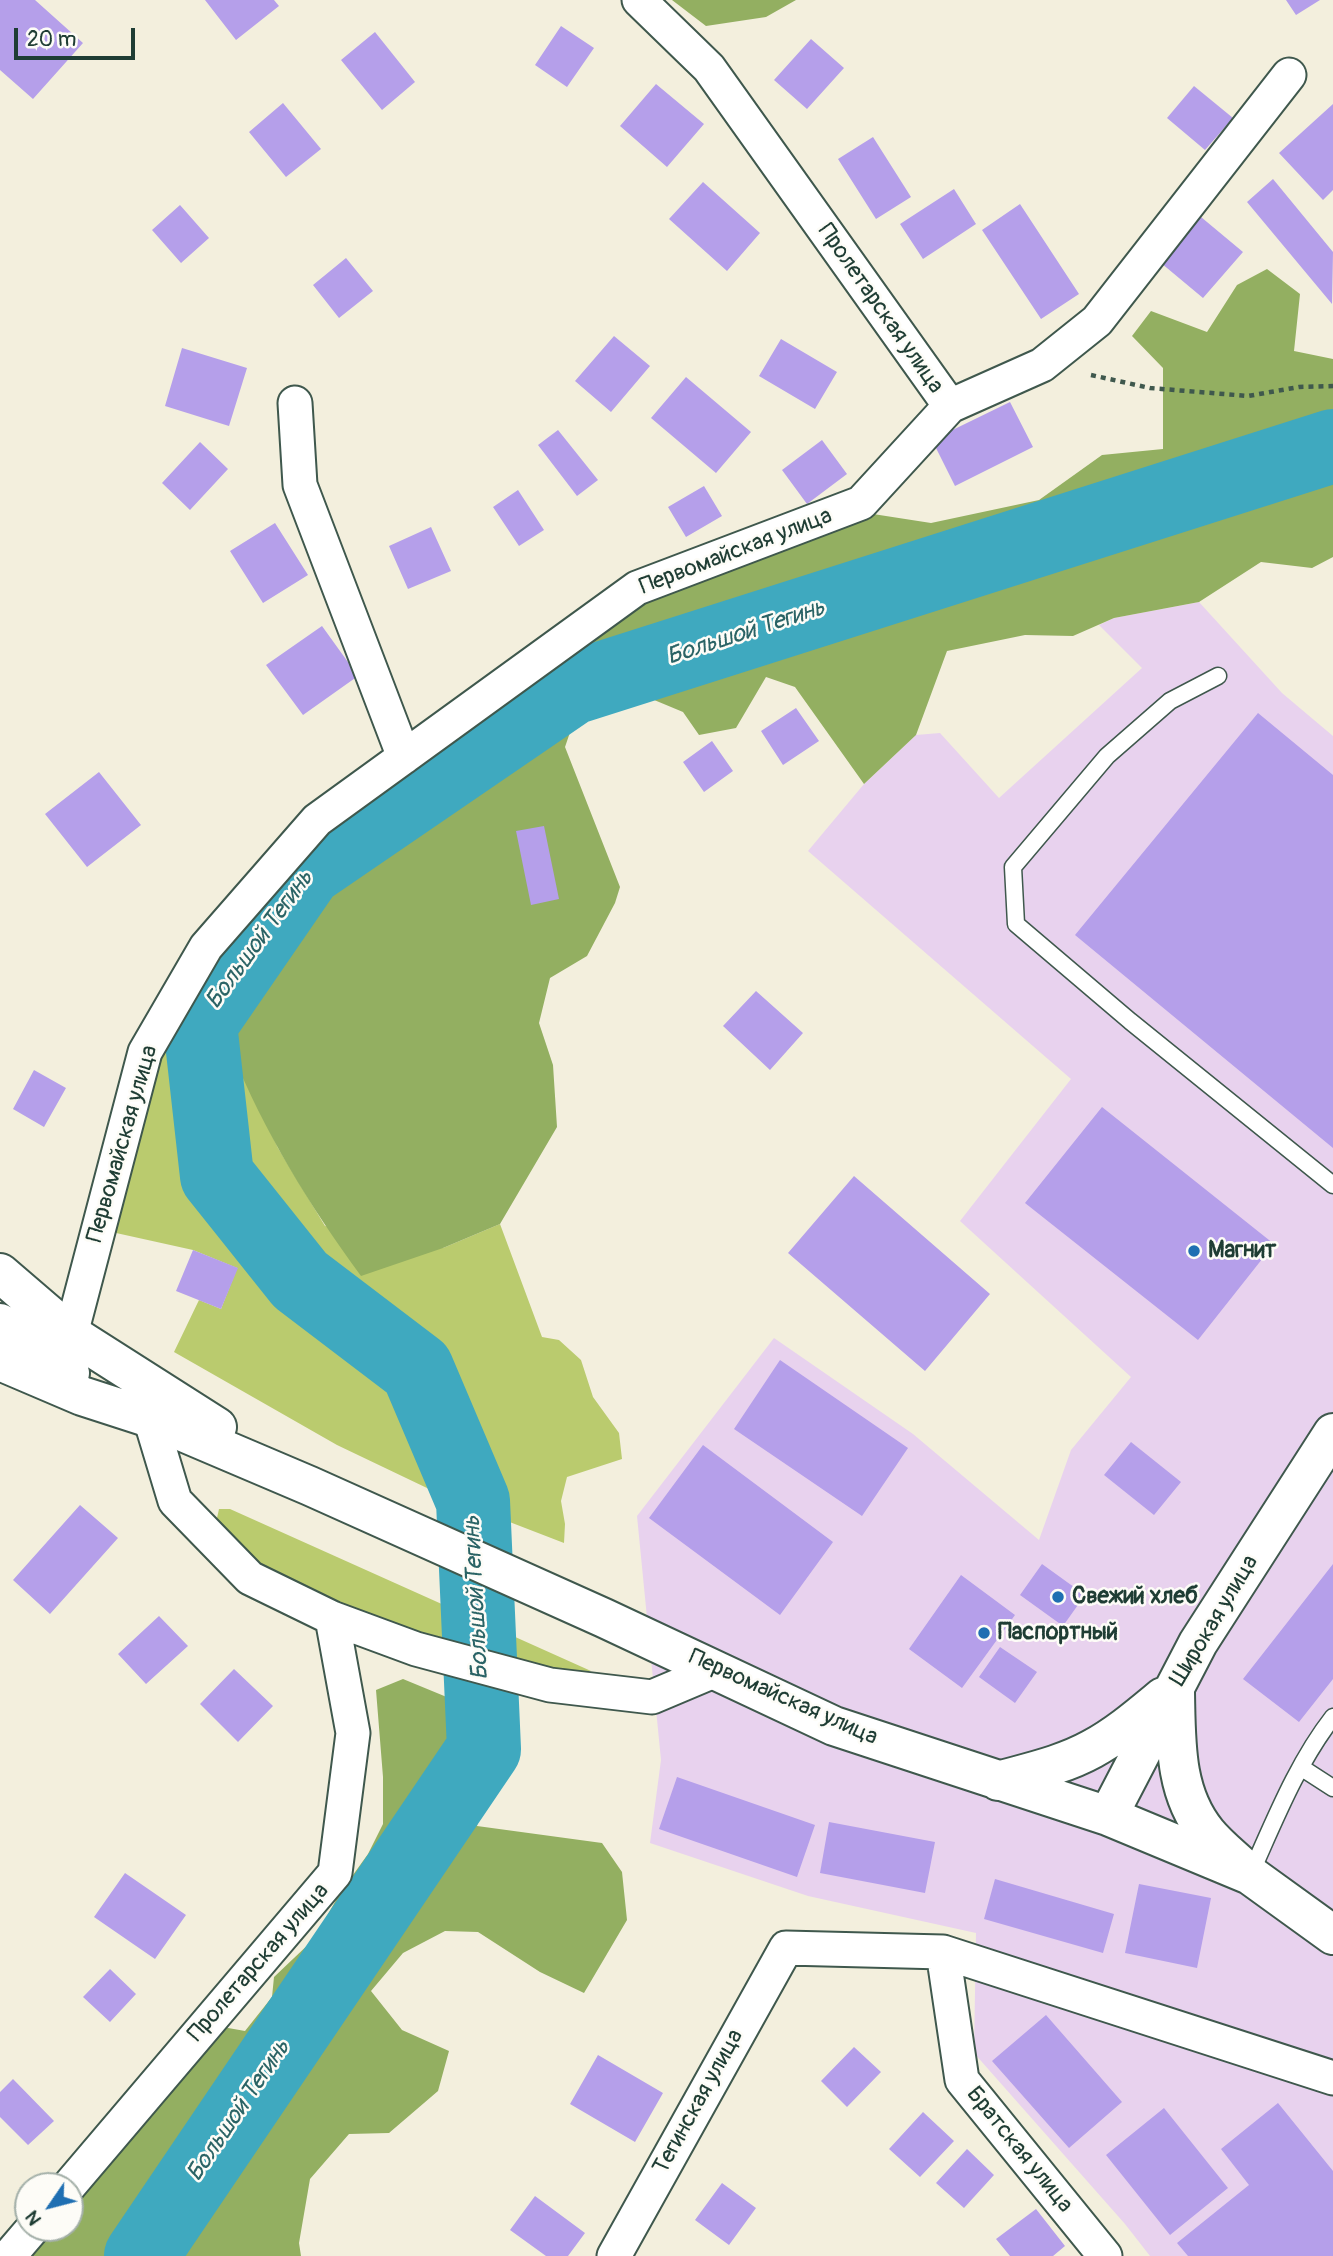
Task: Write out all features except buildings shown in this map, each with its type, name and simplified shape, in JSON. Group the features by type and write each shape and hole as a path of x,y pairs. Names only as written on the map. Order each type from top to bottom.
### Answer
{"street":[{"name":"Пролетарская улица","path":"639,0 709,68 950,406 1042,365 1097,321 1289,75"},
{"path":"295,403 300,485 404,757"},
{"name":"Первомайская улица","path":"71,1334 145,1052 206,947 317,820 637,588 861,503 950,406"},
{"name":"Первомайская улица","path":"0,1273 71,1334 310,1486"},
{"path":"0,1324 77,1377 150,1418 175,1500 250,1578 332,1618 416,1650 550,1685 652,1697 716,1670"},
{"name":"Первомайская улица","path":"0,1361 82,1396 150,1418 310,1486 604,1618 834,1726 1108,1816 1250,1875 1333,1936"},
{"name":"Широкая улица","path":"1108,1816 1198,1643 1333,1433"},
{"name":"Пролетарская улица","path":"81,2172 335,1873 353,1733 332,1618"},
{"path":"999,1781 1048,1768 1091,1749 1126,1728 1175,1687"},
{"path":"1175,1687 1176,1747 1183,1792 1206,1832 1250,1875"},
{"name":"Тегинская улица","path":"614,2256 786,1948 943,1952"},
{"path":"943,1952 1333,2078"},
{"name":"Братская улица","path":"943,1952 962,2080 1105,2256"},
{"path":"9,2256 21,2242"}],"lane":[{"path":"1218,677 1170,701 1107,756 1013,867 1016,924 1129,1021 1333,1185"},
{"path":"1250,1875 1302,1768 1323,1729 1333,1717"},
{"path":"1302,1768 1333,1787"}],"path":[{"path":"1042,365 1150,387 1248,396 1299,387 1333,386"}],"shaded area":[{"path":"1199,602 1282,693 1333,736 1333,2256 1150,2256 974,2053 976,1933 808,1896 650,1843 661,1760 637,1516 774,1338 913,1434 1039,1540 1071,1450 1131,1377 960,1221 1071,1079 808,851 864,784 916,735 940,733 999,798 1142,668 1099,625 1114,618"}],"green space":[{"path":"672,0 796,0 766,17 706,26"},
{"path":"1267,269 1300,294 1294,351 1333,359 1333,557 1312,568 1261,562 1199,602 1114,618 1073,636 1025,635 947,651 916,735 864,784 795,687 766,677 736,728 699,735 683,712 635,692 581,700 565,747 620,887 615,903 587,956 550,978 539,1023 553,1065 557,1127 500,1224 443,1248 361,1276 289,1168 258,1111 224,1028 206,947 317,820 637,588 873,514 931,523 1039,500 1102,455 1163,449 1163,368 1132,336 1151,311 1207,332 1237,285"},
{"path":"206,947 231,1050 278,1148 325,1226 443,1248 500,1224 542,1337 559,1340 581,1360 593,1397 619,1433 622,1459 567,1477 561,1501 565,1524 564,1543 450,1499 337,1445 174,1352 199,1300 221,1309 237,1268 193,1250 98,1229 145,1052"},
{"path":"219,1509 230,1509 591,1671 566,1673 530,1668 318,1599 243,1556 217,1518"},
{"path":"403,1679 500,1719 477,1826 602,1843 622,1872 627,1920 584,1993 540,1972 478,1932 445,1931 403,1953 371,1991 402,2030 449,2051 438,2091 389,2133 349,2134 310,2179 299,2243 301,2256 9,2256 21,2242 84,2242 84,2172 82,2172 206,2024 245,2031 272,1997 274,1977 314,1939 340,1893 368,1854 383,1824 383,1777 376,1690"}],"waterway":[{"name":"Большой Тегинь","path":"141,2256 484,1749 473,1501 417,1369 300,1280 217,1176 200,1024 306,870 572,688 1333,446"}],"place":[{"name":"Магнит","path":"1194,1251"},
{"name":"Свежий хлеб","path":"1058,1597"},
{"name":"Паспортный","path":"984,1633"}]}
